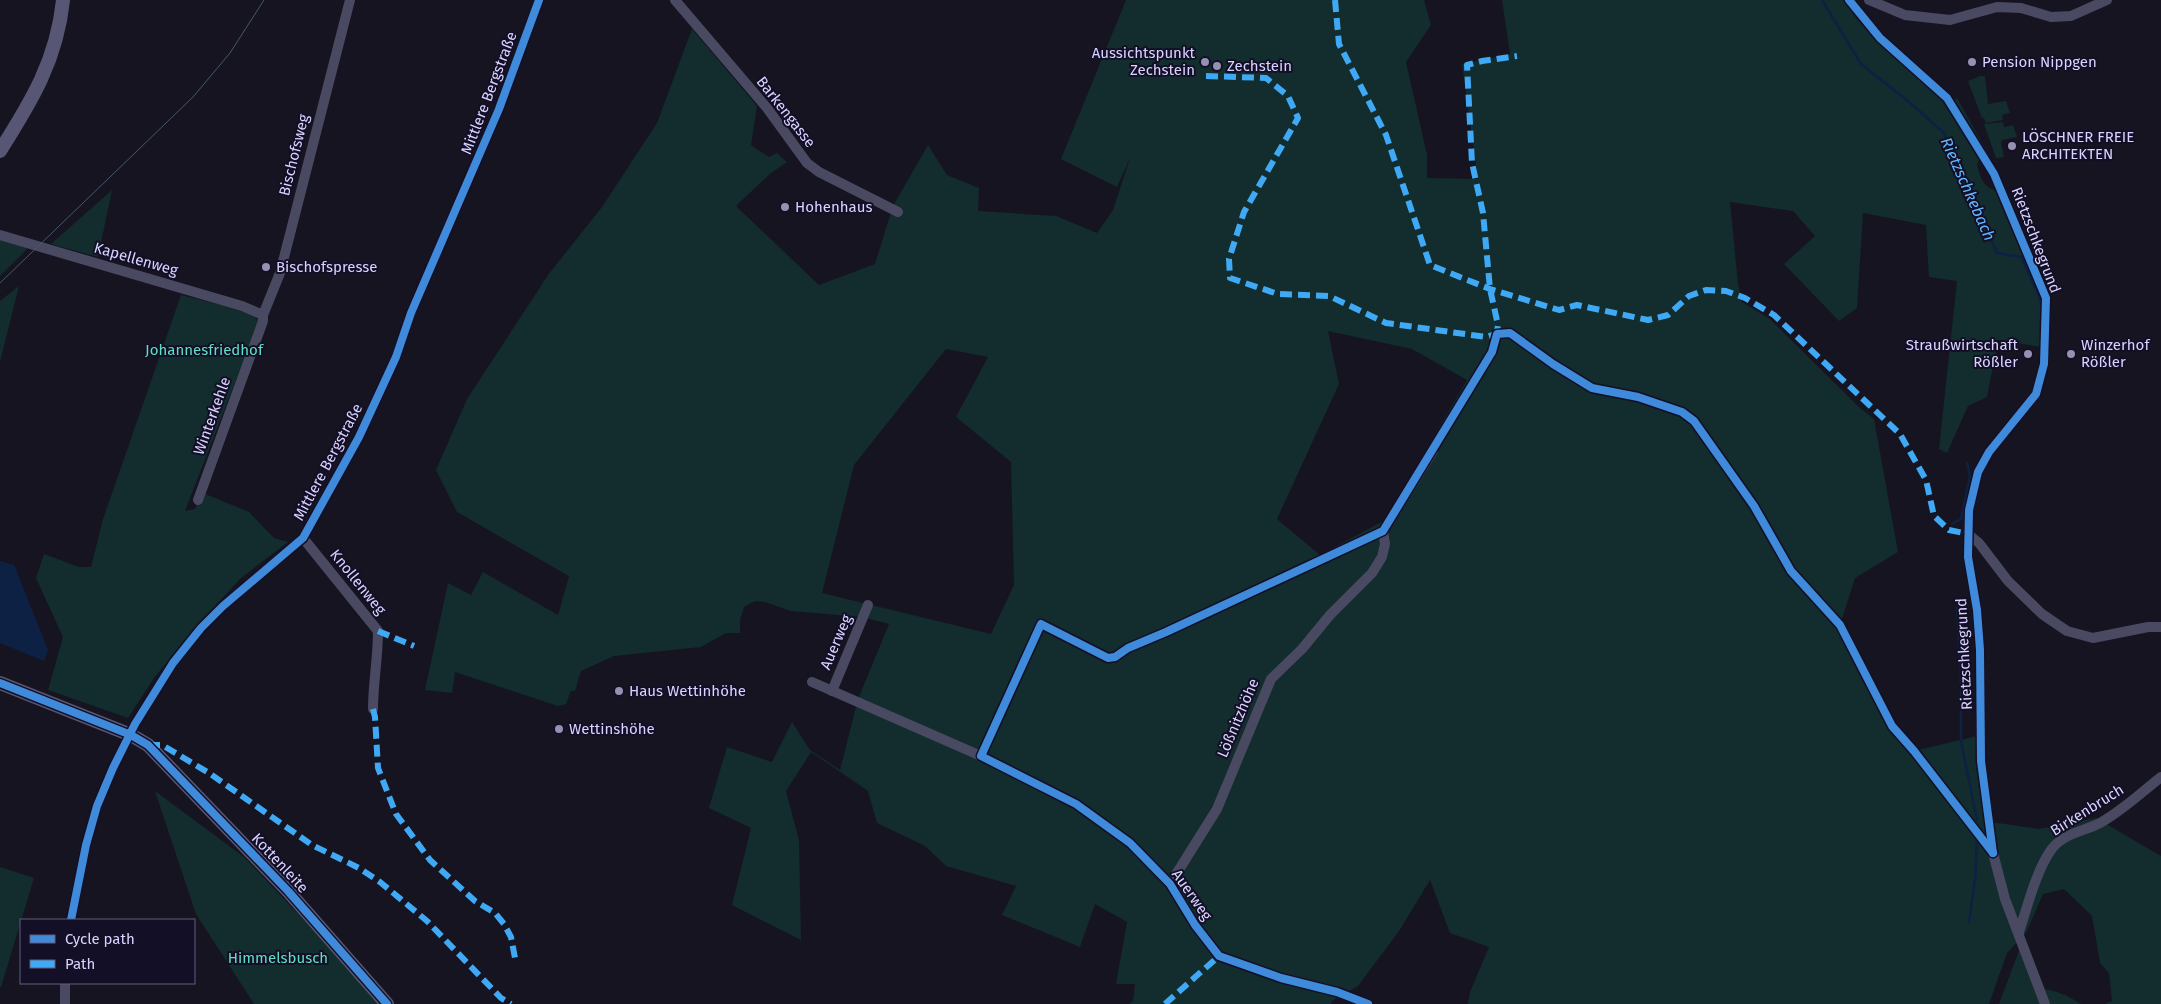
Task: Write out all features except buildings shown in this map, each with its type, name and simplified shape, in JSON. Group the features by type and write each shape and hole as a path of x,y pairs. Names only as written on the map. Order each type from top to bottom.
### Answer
{"street":[{"path":"0,151 37,90 48,65 56,40 63,0"},
{"name":"Bischofsweg","path":"263,315 280,273 350,0"},
{"name":"Mittlere Bergstraße","path":"72,919 86,845 97,806 135,724 173,663 201,628 223,606 303,538 354,446 383,386 411,313 499,109 539,0"},
{"name":"Barkengasse","path":"674,0 766,108 807,163 819,172 898,212"},
{"name":"Rietzschkegrund","path":"1849,0 1880,38 1948,100 1994,174 2046,298 2044,364 2036,394 1989,452 1978,472 1969,510 1968,534 1968,557 1977,610 1980,650 1981,762 1993,853 1999,879 2045,1004"},
{"path":"1869,0 1904,15 1950,20 1997,7 2022,8 2051,17 2070,16 2107,0"},
{"name":"Kapellenweg","path":"0,235 242,306 263,315"},
{"name":"Winterkehle","path":"198,500 263,321 263,315"},
{"name":"Lößnitzhöhe","path":"1170,884 1216,809 1271,679 1302,649 1330,615 1372,573 1382,557 1385,544 1383,531 1433,451"},
{"path":"1968,534 1979,543 2008,581 2042,614 2067,631 2093,638 2148,627 2161,628"},
{"name":"Knollenweg","path":"303,538 378,631 378,656 373,687 373,709"},
{"name":"Auerweg","path":"832,691 868,605"},
{"name":"Auerweg","path":"812,682 981,756 1076,804 1130,843 1170,884 1195,925 1219,956 1281,978 1338,992 1368,1004"},
{"name":"Kottenleite","path":"0,683 131,735 148,746 288,891 388,1004"},
{"name":"Birkenbruch","path":"2019,932 2033,888 2051,850 2072,833 2099,823 2123,808 2161,776"},
{"path":"65,984 66,1004"}],"green space":[{"path":"1126,0 1424,0 1431,25 1406,62 1427,155 1427,178 1478,179 1462,64 1510,54 1502,0 1844,0 1856,18 1880,44 1945,100 1980,157 1977,164 1984,182 1990,188 1999,191 2039,289 2043,308 2042,347 1998,340 1987,397 1968,406 1947,453 1939,449 1957,281 1929,277 1926,225 1863,213 1857,308 1839,321 1784,264 1815,236 1793,211 1730,202 1738,284 1742,302 1770,319 1859,407 1874,419 1898,552 1855,578 1840,625 1892,726 1914,751 1981,735 1991,822 2039,829 2096,818 2161,856 2161,1004 2105,1004 2112,1001 2109,973 2100,963 2092,916 2064,889 2043,894 2026,933 2007,953 1989,1004 1468,1004 1470,992 1489,947 1450,933 1430,880 1399,931 1358,986 1332,1001 1331,1004 1129,1004 1133,1001 1135,984 1116,984 1127,922 1095,904 1080,947 1002,915 1016,886 946,866 925,846 877,823 868,791 811,752 786,791 799,840 801,940 732,905 751,828 709,808 727,747 772,762 792,722 810,750 840,770 858,699 889,624 862,617 791,611 765,602 755,601 744,607 740,620 740,633 726,633 701,647 614,656 581,671 575,691 571,691 566,704 558,706 455,672 452,693 425,690 448,583 471,595 483,572 558,615 569,576 457,512 436,470 467,399 548,275 602,207 657,123 692,29 757,106 751,145 769,157 777,153 787,162 771,173 736,206 819,285 875,264 893,206 928,145 947,175 979,188 978,211 1056,216 1097,233 1113,210 1130,158 1117,187 1061,159","holes":["1328,331 1412,349 1467,380 1385,520 1320,555 1277,519 1339,384","946,349 988,357 956,417 1011,462 1014,585 991,634 822,593 854,465"]},
{"path":"1985,76 1988,104 2006,101 2010,113 2002,115 2003,120 1986,123 1984,118 1982,118 1968,81"},
{"path":"1957,98 1991,159 1990,160 1953,101"},
{"path":"2003,122 2004,127 2013,125 2017,137 2002,140 2004,157 1996,158 1984,124"},
{"path":"112,190 98,257 51,244"},
{"path":"0,240 29,247 0,276"},
{"path":"19,286 0,362 0,301"},
{"name":"Johannesfriedhof","path":"181,295 236,309 255,317 259,321 185,511 195,509 203,493 249,512 274,538 288,542 241,578 201,621 154,678 128,718 48,690 63,637 36,578 44,554 79,567 91,567 103,519"},
{"name":"Himmelsbusch","path":"155,791 244,857 384,1004 254,1004 196,914"},
{"path":"0,867 34,878 0,987"},
{"path":"2021,945 2036,989 2060,993 2081,1004 1999,1004"}],"water":[{"path":"0,561 14,565 48,650 44,661 0,643"}],"waterway":[{"name":"Rietzschkebach","path":"1822,0 1861,64 1908,101 1944,133 1997,253 2021,257 2040,298 2041,307"},
{"name":"Rietzschkebach","path":"1952,524 1961,519 1970,476 1967,463"},
{"name":"Rietzschkebach","path":"1957,608 1961,677 1961,741 1977,820"},
{"name":"Rietzschkebach","path":"1969,922 1975,880 1977,840"}],"tram line":[{"path":"0,283 193,97 230,53 264,0"}],"marked path":[{"path":"1335,0 1339,44 1386,135 1430,265 1490,289 1559,310 1577,305 1648,320 1668,315 1689,296 1706,290 1726,291 1745,298 1774,315 1900,434 1926,480 1934,516 1949,530 1968,534"},
{"path":"1496,338 1498,325 1490,289 1483,213 1472,163 1467,65 1517,56"},
{"path":"1206,76 1266,78 1288,96 1298,118 1244,212 1229,259 1230,278 1278,294 1329,296 1386,323 1486,337 1500,333"},
{"path":"378,631 414,646"},
{"path":"373,709 378,768 396,814 430,860 475,901 495,913 511,937 515,958"},
{"path":"148,745 162,745 209,773 312,845 359,868 380,882 427,921 501,998 511,1004"},
{"path":"1165,1004 1219,956"}],"cycle path":[{"path":"71,919 86,845 97,806 135,724 173,663 201,628 223,606 303,538 359,437 396,357 411,313 499,109 539,0"},
{"path":"1849,0 1880,38 1947,98 1994,174 2046,298 2044,364 2036,394 1989,452 1978,472 1969,510 1968,557 1977,610 1980,650 1981,761 1993,853"},
{"path":"1368,1004 1337,992 1281,978 1219,956 1195,925 1170,884 1130,843 1076,804 981,756 1041,624 1108,658 1115,657 1128,648 1383,531 1492,352 1497,334 1510,333 1553,364 1592,388 1638,397 1682,412 1694,421 1754,506 1791,571 1840,625 1892,726 1914,751 1993,853"},
{"path":"0,683 131,735 148,745 288,891 387,1004"}],"place":[{"name":"Aussichtspunkt Zechstein","path":"1205,62"},
{"name":"Pension Nippgen","path":"1972,62"},
{"name":"Zechstein","path":"1217,66"},
{"name":"LÖSCHNER FREIE ARCHITEKTEN","path":"2012,146"},
{"name":"Hohenhaus","path":"785,207"},
{"name":"Bischofspresse","path":"266,267"},
{"name":"Straußwirtschaft Rößler","path":"2028,354"},
{"name":"Winzerhof Rößler","path":"2071,354"},
{"name":"Haus Wettinhöhe","path":"619,691"},
{"name":"Wettinshöhe","path":"559,729"}]}
